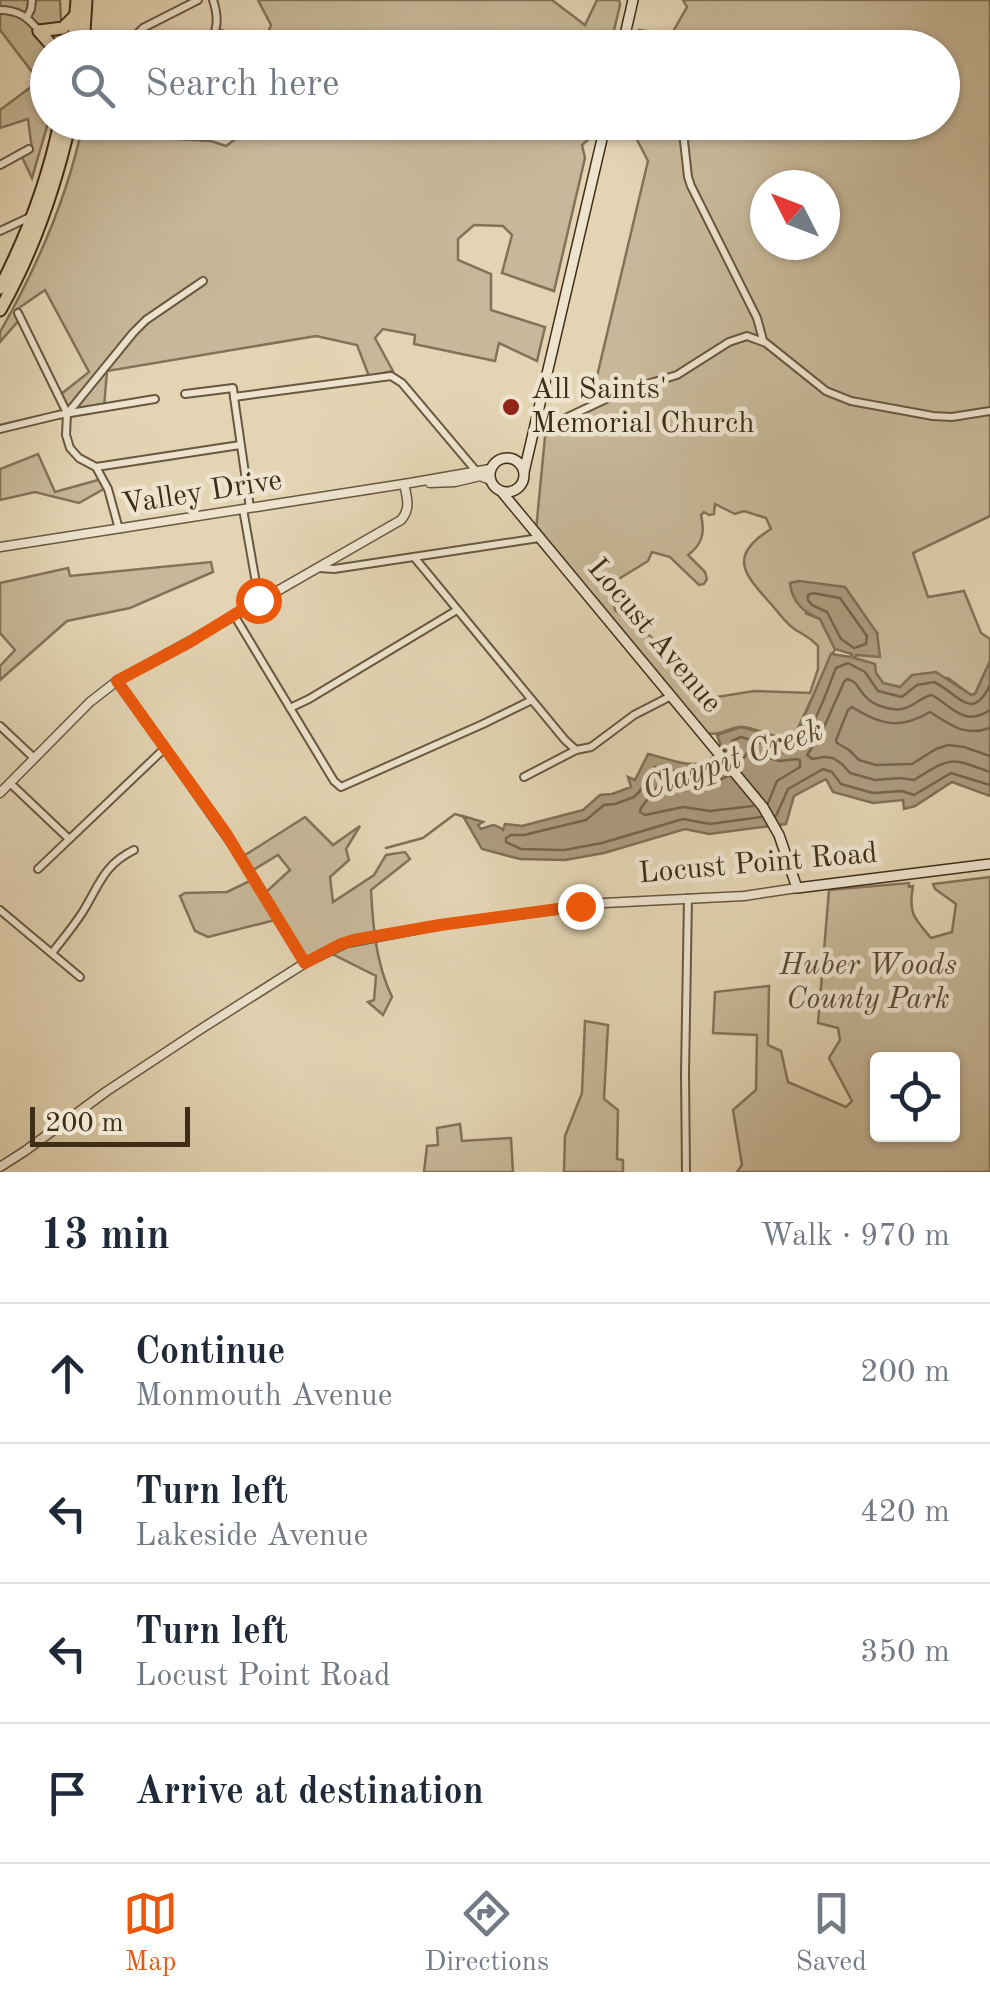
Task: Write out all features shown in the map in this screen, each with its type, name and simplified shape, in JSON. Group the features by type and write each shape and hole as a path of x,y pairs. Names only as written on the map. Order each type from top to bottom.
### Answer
{"highway":[{"path":"75,30 76,0"},
{"path":"84,30 86,0"},
{"path":"49,30 67,25 76,16"},
{"path":"0,288 32,216 55,140"},
{"path":"0,310 44,212 65,140"}],"main road":[{"path":"626,30 633,0"},
{"path":"526,522 518,500 520,486 602,140"},
{"path":"520,486 501,492 490,474 501,458 515,460 523,456 533,430"},
{"path":"515,460 524,472"},
{"name":"Locust Avenue","path":"501,492 760,803 776,827 797,888"},
{"name":"Locust Point Road","path":"797,888 990,864"}],"street":[{"path":"27,17 32,0"},
{"path":"141,30 198,0"},
{"path":"213,0 216,30"},
{"path":"0,10 18,12 38,30"},
{"path":"684,140 688,177 757,318 764,341"},
{"path":"0,165 29,149"},
{"path":"0,232 32,216"},
{"path":"68,414 133,332 202,281"},
{"path":"18,313 68,414 66,435 79,458 96,466 240,445"},
{"path":"533,430 621,392 678,375 736,338 747,336 764,341 820,386 851,401 952,418 990,411"},
{"path":"234,397 391,376 477,472"},
{"path":"185,394 233,388 258,600"},
{"path":"0,429 155,399"},
{"path":"96,466 108,488 119,529"},
{"name":"Valley Drive","path":"0,547 477,472 490,474"},
{"name":"Valley Drive","path":"408,484 449,483 490,474"},
{"path":"0,793 90,702 117,681 403,518 408,506 408,484"},
{"path":"317,568 334,569 540,538"},
{"path":"414,557 576,750"},
{"path":"290,708 457,610"},
{"path":"234,615 334,782 341,787 532,700"},
{"path":"117,681 240,856 305,963"},
{"path":"524,777 576,750 597,744 634,715 671,696"},
{"path":"0,726 34,758"},
{"path":"38,869 165,748"},
{"path":"10,783 69,839"},
{"path":"52,953 83,912 108,869 134,850"},
{"name":"Locust Point Road","path":"2,1164 305,963 346,942 604,903 755,895 797,888"},
{"path":"686,1172 688,898"},
{"path":"0,910 80,977"}],"green space":[{"path":"0,0 60,0 61,30 30,30 30,69 0,30"},
{"path":"258,0 552,0 585,25 597,0 619,0 620,5 614,30 269,30 271,25"},
{"path":"683,0 990,0 990,516 913,553 928,597 964,591 981,633 990,639 990,661 975,694 971,695 948,678 900,687 883,683 876,673 854,658 877,633 805,613 820,619 835,649 796,732 782,737 740,727 707,733 536,530 545,437 589,410 648,161 637,140 960,140 960,30 674,30 687,7","holes":["715,504 735,514 744,511 766,518 771,529 749,548 744,565 748,574 784,620 818,646 818,669 810,693 754,691 717,697 693,694 683,672 648,634 615,610 609,585 648,561 652,552 670,557 699,585 704,584 705,572 688,555 702,537 701,515 714,514"]},
{"path":"30,88 30,134 28,119 0,128 0,110"},
{"path":"31,140 43,140 32,178 21,155 32,149"},
{"path":"79,140 194,140 226,146 234,140 588,140 582,145 585,158 554,291 502,273 512,235 503,226 474,225 458,239 458,260 491,274 491,310 545,327 537,361 499,343 495,361 414,344 415,335 383,329 375,338 393,371 369,376 357,345 316,336 107,371 104,407 68,414 60,395 89,372 45,290 16,310 20,319 0,342 0,332 50,231"},
{"path":"38,454 55,492 105,478 109,486 79,503 35,492 0,500 0,469"},
{"path":"211,562 213,572 130,608 67,621 0,680 0,666 15,650 0,633 0,583 68,568 70,576"},
{"path":"305,817 333,845 360,826 346,849 349,860 330,877 333,902 374,875 386,855 405,852 410,859 371,890 376,945 392,997 383,1015 368,1002 374,1000 376,976 328,952 306,963 279,919 208,937 195,931 180,896 227,892 254,879 263,895 290,870 278,855 250,872 242,857"},
{"name":"Huber Woods County Park","path":"990,877 990,1172 737,1172 742,1165 733,1110 756,1090 757,1035 713,1033 715,992 769,986 768,1045 781,1051 788,1082 846,1107 852,1101 829,1058 840,1040 838,1028 818,1023 829,890 909,883 909,887 913,886 914,915 931,938 952,932 956,904 933,884"},
{"path":"585,1021 608,1025 604,1099 618,1110 617,1159 623,1160 623,1172 564,1172 565,1136 582,1093"},
{"path":"460,1124 462,1141 511,1138 513,1172 424,1172 427,1146 438,1145 437,1128"}],"water":[{"path":"790,583 845,587 877,633 880,657 854,658 875,664 883,683 900,687 912,675 936,672 971,695 975,694 990,661 990,796 952,782 904,809 903,800 873,803 833,792 826,779 794,796 786,824 709,834 685,829 565,860 520,859 482,849 463,816 483,822 478,825 481,829 494,825 503,830 505,824 522,826 583,810 600,795 631,787 628,777 635,780 648,754 697,764 722,749 717,735 741,727 783,738 792,736 831,654 852,654 835,649 820,619 796,601"}],"waterway":[{"name":"Claypit Creek","path":"386,848 423,838 455,814 465,817"}],"place":[{"name":"All Saints' Memorial Church","path":"511,407"}],"route":[{"path":"258,600 117,681 225,832 305,963 354,940 580,906"}]}
